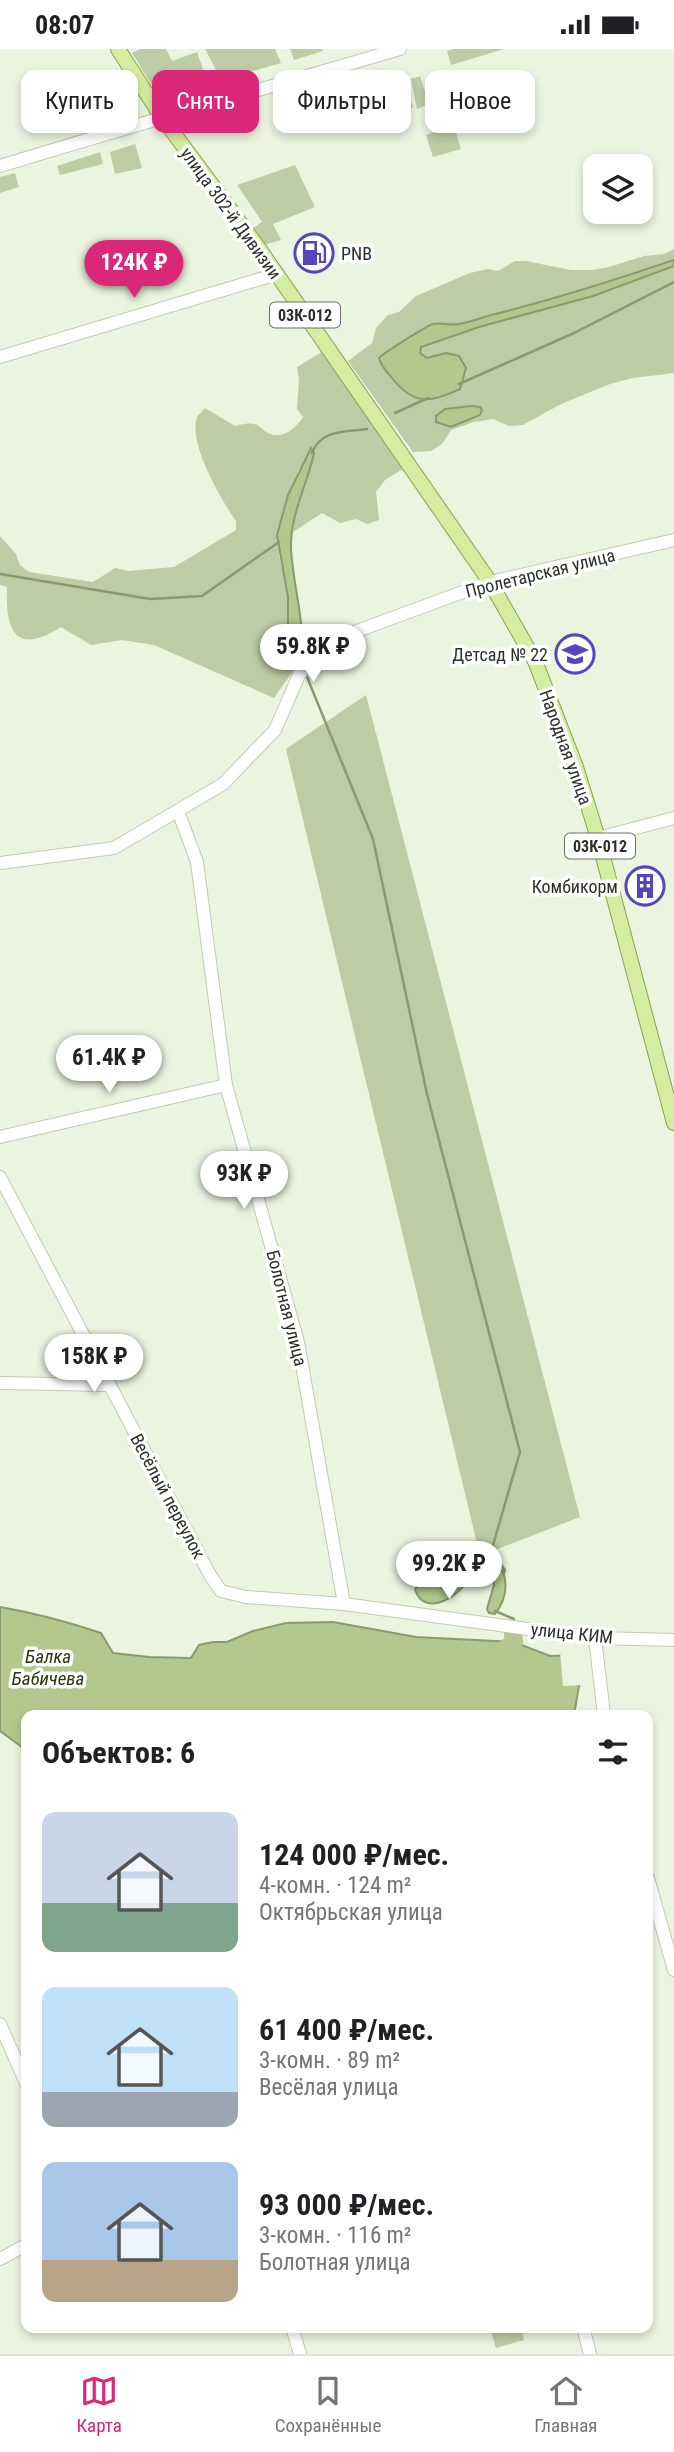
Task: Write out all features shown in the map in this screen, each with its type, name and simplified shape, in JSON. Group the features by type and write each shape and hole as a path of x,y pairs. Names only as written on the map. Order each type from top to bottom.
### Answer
{"main road":[{"name":"улица 302-й Дивизии","path":"118,49 152,102"},
{"name":"улица 302-й Дивизии","path":"173,133 277,274 490,582"},
{"name":"Народная улица","path":"490,582 535,661 576,768 670,1089 674,1123"}],"street":[{"path":"259,90 400,49"},
{"path":"0,166 152,119"},
{"path":"0,357 277,274"},
{"name":"Пролетарская улица","path":"0,863 114,848 223,784 275,730 299,675 320,651 338,638 490,582 674,540"},
{"name":"Болотная улица","path":"177,811 197,862 226,1085 298,1342 344,1604"},
{"path":"598,838 674,818"},
{"path":"0,1137 226,1085"},
{"name":"Весёлый переулок","path":"0,1177 108,1385 221,1591"},
{"path":"0,1383 108,1385"},
{"name":"улица КИМ","path":"221,1591 247,1597 344,1604 595,1638 674,1640"},
{"path":"595,1638 603,1710"},
{"path":"653,1896 674,1970"},
{"path":"0,2024 21,2072"},
{"path":"0,2259 21,2248"},
{"path":"294,2333 300,2354"},
{"path":"585,2333 590,2354"}],"shaded area":[{"path":"140,49 166,49 172,61 197,52 203,70 152,70 152,86 132,53"},
{"path":"205,49 275,49 281,63 256,70 216,70"},
{"path":"290,49 322,49 323,51 294,60"},
{"path":"504,49 451,65 447,51"},
{"path":"420,76 425,92 425,106 417,109 411,79"},
{"path":"456,133 461,149 433,157 426,135"},
{"path":"135,144 142,168 115,174 110,152"},
{"path":"100,152 103,164 60,175 57,166"},
{"path":"295,165 315,207 273,224 281,240 264,245 252,229 262,222 237,185"},
{"path":"15,173 19,187 0,193 0,177"},
{"path":"674,249 674,373 610,384 561,404 523,425 509,426 493,419 474,422 451,430 442,444 431,451 413,452 348,361 372,343 376,328 388,315 399,312 416,296 470,273 488,269 498,271 515,261 571,270 592,270 644,256 664,254"},
{"path":"322,352 403,469 385,480 376,492 379,520 367,524 356,519 340,523 322,513 293,532 296,505 314,453 298,471 278,528 279,554 288,597 288,646 290,652 302,653 303,657 274,698 154,645 122,640 91,645 61,627 33,639 24,639 16,634 8,616 7,587 0,585 0,536 16,554 20,565 29,572 93,582 115,568 129,571 174,567 236,530 236,521 201,456 195,428 197,417 205,408 235,426 257,425 266,432 277,435 288,432 303,417 297,409 297,367"},
{"path":"366,695 580,1517 480,1556 286,749"},
{"path":"492,2333 522,2333 524,2340 496,2348"}],"water":[{"path":"674,260 674,266 593,296 479,327 421,347 420,353 427,358 446,353 459,356 466,368 460,389 439,397 422,399 407,393 387,373 380,361 379,358 388,351 433,324 468,322 585,289"},
{"path":"480,407 480,415 451,427 436,422 436,416 445,409"},
{"path":"311,448 314,453 291,536 302,653 290,652 288,646 288,597 277,535 288,495"},
{"path":"495,1558 505,1578 505,1593 495,1614 489,1613 487,1609 494,1585 491,1564"},
{"path":"462,1563 472,1571 462,1588 454,1595 436,1603 427,1603 420,1598 415,1589 430,1576"},
{"name":"Балка Бабичева","path":"0,1607 101,1633 113,1653 191,1658 199,1645 227,1642 253,1631 286,1623 333,1622 416,1637 514,1642 550,1656 574,1655 568,1667 580,1680 575,1710 21,1710 21,1746 0,1731"}],"pier":[{"path":"560,1652 577,1653 579,1659 572,1667 583,1678 583,1685 563,1686"}],"waterway":[{"path":"459,384 574,333 674,282"},
{"path":"395,413 428,398"},
{"path":"312,453 316,445 328,436 367,429"},
{"path":"0,574 150,599 202,596 279,542"},
{"path":"295,651 296,661"},
{"path":"307,677 373,839 427,1094 520,1452 491,1552 505,1570 504,1573"},
{"path":"495,1611 514,1619"},
{"path":"497,1656 514,1642 513,1635"}],"place":[{"name":"PNB","path":"314,253"},
{"name":"Детсад № 22","path":"575,654"},
{"name":"Комбикорм","path":"645,886"}]}
